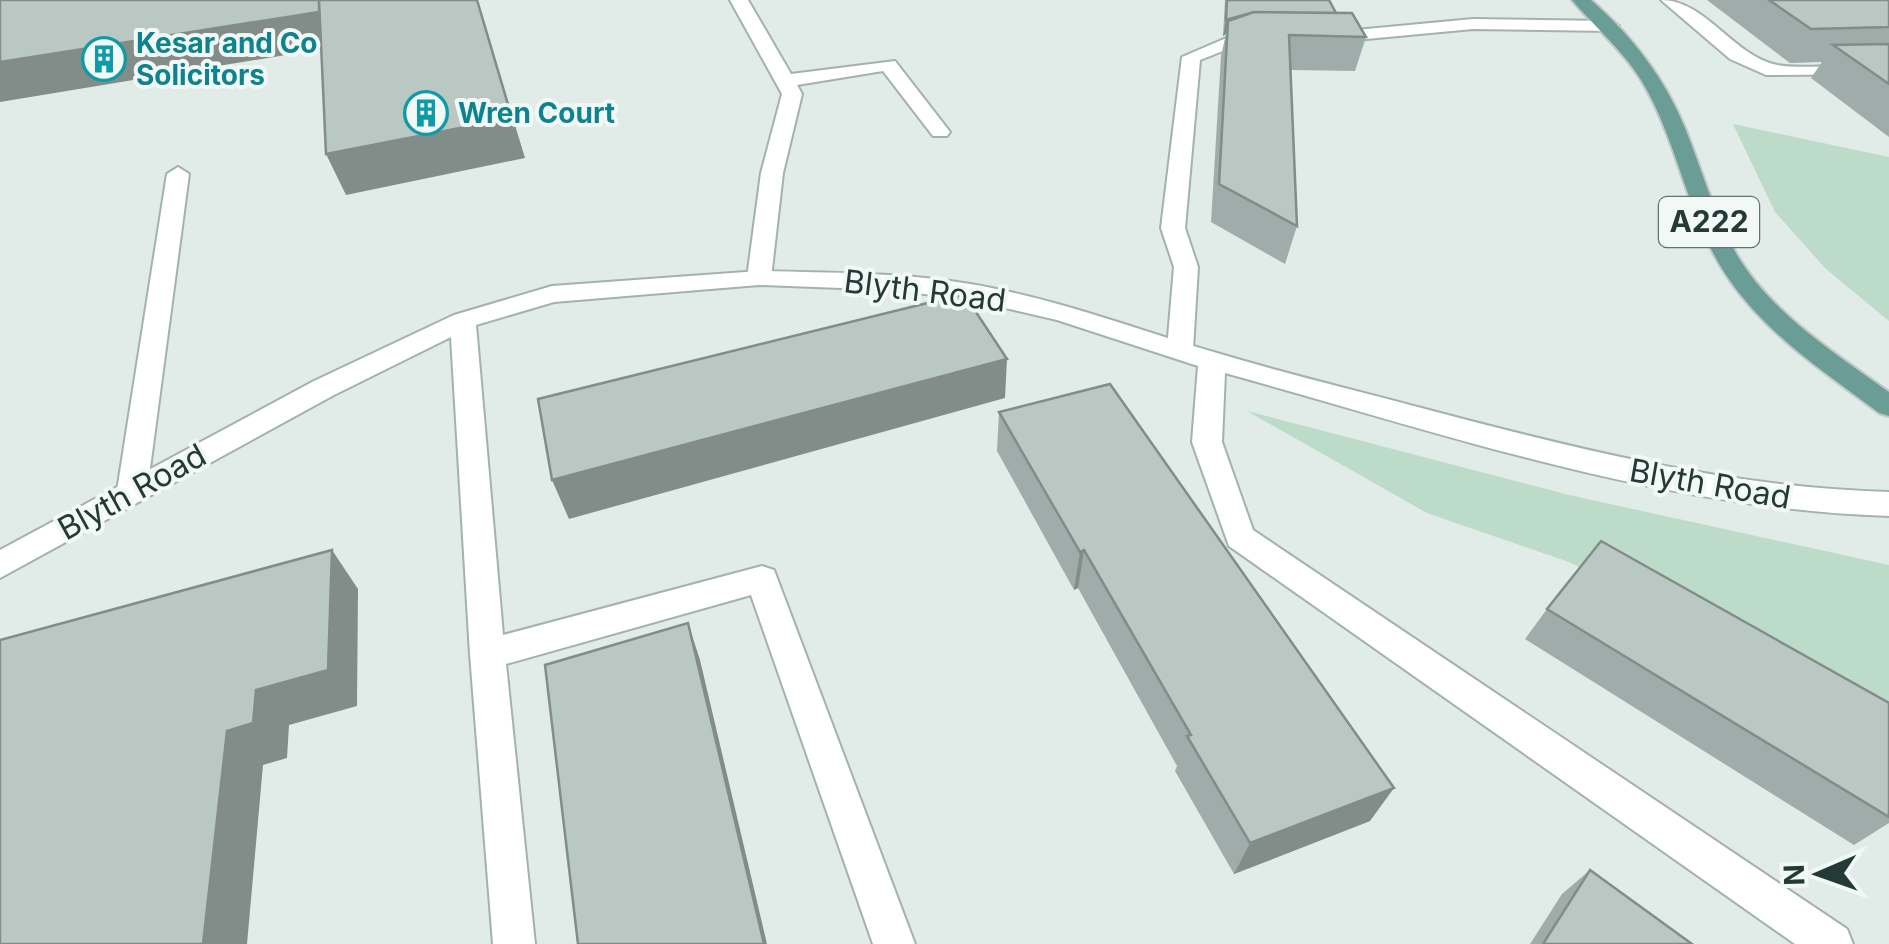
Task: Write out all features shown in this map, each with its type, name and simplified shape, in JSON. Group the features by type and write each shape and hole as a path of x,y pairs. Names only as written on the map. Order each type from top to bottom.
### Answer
{"main road":[{"name":"A222","path":"1582,0 1610,26 1644,69 1667,109 1728,261 1784,322 1889,406"}],"street":[{"path":"739,0 792,94 772,173 759,278"},
{"path":"1670,0 1737,55 1773,72 1889,68"},
{"path":"1610,26 1473,24 1346,38 1244,37 1191,57 1174,228 1186,267 1207,442 1240,538 1832,944"},
{"path":"786,81 888,65 940,132"},
{"path":"132,491 178,174"},
{"name":"Blyth Road","path":"0,565 324,388 464,322 552,294 759,278 893,282 971,292 1063,313 1196,355 1579,460 1737,492 1822,502 1889,504"},
{"path":"464,322 487,654 514,944"},
{"path":"487,654 762,579 894,944"}],"green space":[{"path":"1733,124 1889,157 1889,321 1826,269 1775,212"},
{"path":"1247,411 1569,495 1889,565 1889,709 1795,671 1569,562 1427,513"}],"building":[{"path":"0,0 319,0 319,12 0,62"},
{"path":"319,0 477,0 512,118 326,154"},
{"path":"1227,0 1329,0 1336,13 1254,12 1226,20"},
{"path":"1769,0 1889,0 1889,27 1811,29"},
{"path":"1254,12 1352,13 1366,37 1289,35 1297,226 1219,184 1228,21"},
{"path":"1889,44 1889,84 1833,45"},
{"path":"964,294 1007,359 552,480 538,399"},
{"path":"1110,384 1394,788 1250,843 1084,550 1080,552 999,412"},
{"path":"1601,541 1889,703 1889,817 1547,609"},
{"path":"332,550 328,670 256,690 253,723 227,731 203,944 0,944 0,640"},
{"path":"688,623 764,944 578,944 545,665"},
{"path":"1590,870 1692,944 1543,944"}],"place":[{"name":"Kesar and Co Solicitors","path":"104,59"},
{"name":"Wren Court","path":"426,113"}]}
